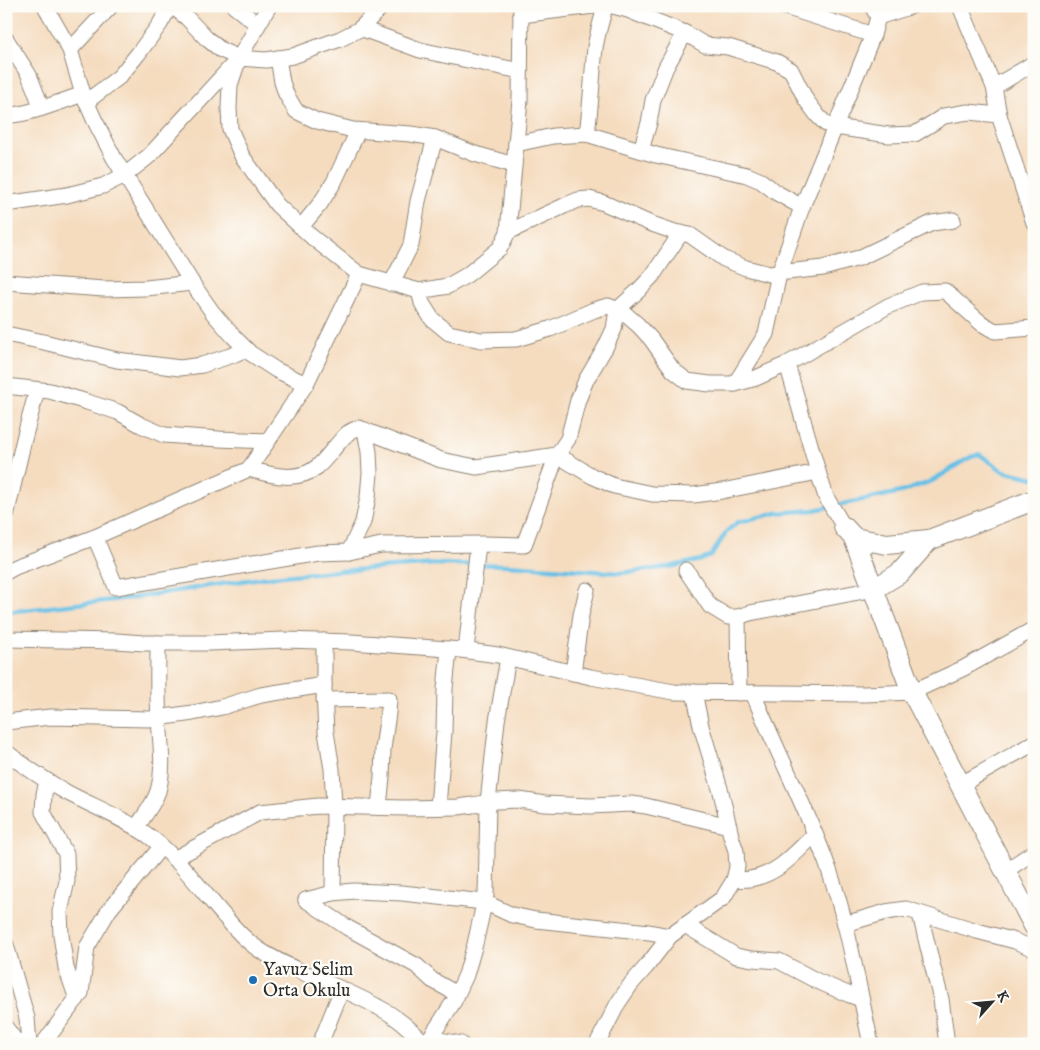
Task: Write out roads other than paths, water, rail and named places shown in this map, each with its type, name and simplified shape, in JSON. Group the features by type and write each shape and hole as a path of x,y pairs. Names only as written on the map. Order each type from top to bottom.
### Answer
{"street":[{"path":"45,6 70,50 85,98 110,150 212,313 246,349 276,370 306,384"},
{"path":"70,50 111,6"},
{"path":"6,115 13,116 85,98 119,77 155,32 171,6 187,18 206,38 221,50 239,58 266,60 293,56 340,39 360,28 382,6"},
{"path":"234,6 257,24"},
{"path":"269,6 239,58 230,85 230,129 242,156 277,205 313,238 359,274 419,291 448,286 467,275 500,248 508,232 520,100 521,11 592,6"},
{"path":"587,134 596,46 605,6"},
{"path":"613,6 628,10 685,33 705,45 728,46 777,62 791,70 806,100 818,116 826,124 835,127 889,135 915,134 944,116 968,112 999,115"},
{"path":"782,6 873,35"},
{"path":"735,384 766,334 778,274 802,207 873,35 875,12 912,6"},
{"path":"960,6 994,87 999,115 1029,191 1034,223"},
{"path":"360,28 420,50 520,71"},
{"path":"641,150 653,100 666,68 685,33"},
{"path":"6,39 28,74 42,108"},
{"path":"6,204 67,195 103,186 125,176 149,156 239,58"},
{"path":"278,58 286,94 296,111 317,121 358,131 411,134 435,138 476,154 514,165"},
{"path":"994,87 1034,63"},
{"path":"301,227 320,204 334,182 358,131"},
{"path":"516,144 553,136 587,134 641,150 748,175 802,207"},
{"path":"391,284 411,245 418,201 435,138"},
{"path":"508,232 578,200 589,199 648,223 690,235 724,259 746,268 769,274 778,274 823,268 859,258 932,223 953,220"},
{"path":"95,537 116,587 318,553 349,552 381,545 478,550 524,545 556,455 568,439 578,400 586,380 614,329 617,310 653,275 682,233"},
{"path":"6,572 95,537 249,468 306,384 359,274"},
{"path":"6,282 104,289 146,288 192,283"},
{"path":"419,291 422,303 432,319 449,332 480,340 516,339 550,329 608,306 623,312 638,325 651,339 673,370 687,381 710,384 735,384 756,378 787,364 888,306 922,292 945,291 981,323 995,331 1034,328"},
{"path":"6,334 117,360 180,368 202,365 246,349"},
{"path":"787,364 826,497 849,533 874,589 912,692 1034,926"},
{"path":"6,386 50,391 118,412 164,435 268,440"},
{"path":"6,516 8,496 37,390"},
{"path":"249,468 286,477 303,474 316,467 350,430 359,428 441,460 476,467 556,455 592,476 614,486 652,494 694,496 818,472"},
{"path":"349,552 363,522 368,497 370,473 365,430"},
{"path":"849,533 888,544 929,540 1034,500"},
{"path":"686,570 710,606 728,617 738,617 874,589 900,574 929,540"},
{"path":"466,650 478,550"},
{"path":"573,673 581,615 587,590"},
{"path":"738,617 746,693 766,724 830,872 856,971 867,1043"},
{"path":"6,639 158,643 284,640 351,642 466,650 591,677 674,692 864,694 912,692 964,668 1034,629"},
{"path":"324,641 326,732 332,769 334,806 333,893"},
{"path":"136,828 157,793 161,778 158,643"},
{"path":"438,807 449,649"},
{"path":"426,1044 457,994 469,968 476,944 484,902 488,802 497,721 508,658"},
{"path":"6,722 50,717 150,719 212,709 261,695 324,692 389,699 382,749 379,808"},
{"path":"597,1044 626,990 670,936 723,898 734,880 737,867 736,851 701,726 694,692"},
{"path":"960,785 1034,743"},
{"path":"6,752 47,781 136,828 154,840 174,859 237,931 258,948 285,963 379,1007 397,1019 426,1044"},
{"path":"47,781 43,812 66,854 67,880 60,912 61,935 66,968 77,998"},
{"path":"174,859 260,812 318,806 438,807 519,800 545,804 591,806 632,804 729,826"},
{"path":"734,880 750,879 768,874 781,866 815,834"},
{"path":"44,1044 81,993 87,947 109,910 161,847"},
{"path":"1005,871 1034,852"},
{"path":"457,994 432,980 417,966 348,928 306,900 333,893 354,891 402,893 484,902 512,915 536,920 650,932 670,936"},
{"path":"845,924 886,912 906,909 1015,941 1034,949"},
{"path":"920,914 941,999 947,1044"},
{"path":"685,925 736,956 779,961 817,981 861,998"},
{"path":"6,945 27,1018 30,1044"},
{"path":"320,1044 342,989"},
{"path":"6,1028 18,1044"},
{"path":"426,1044 439,1040 461,1044"}],"waterway":[{"path":"6,612 131,598 261,578 436,564 508,565 621,573 669,567 711,556 727,531 738,522 777,513 814,510 901,492 932,481 969,458 979,454 1003,471 1034,478"}],"place":[{"name":"Yavuz Selim Orta Okulu","path":"253,980"}]}
